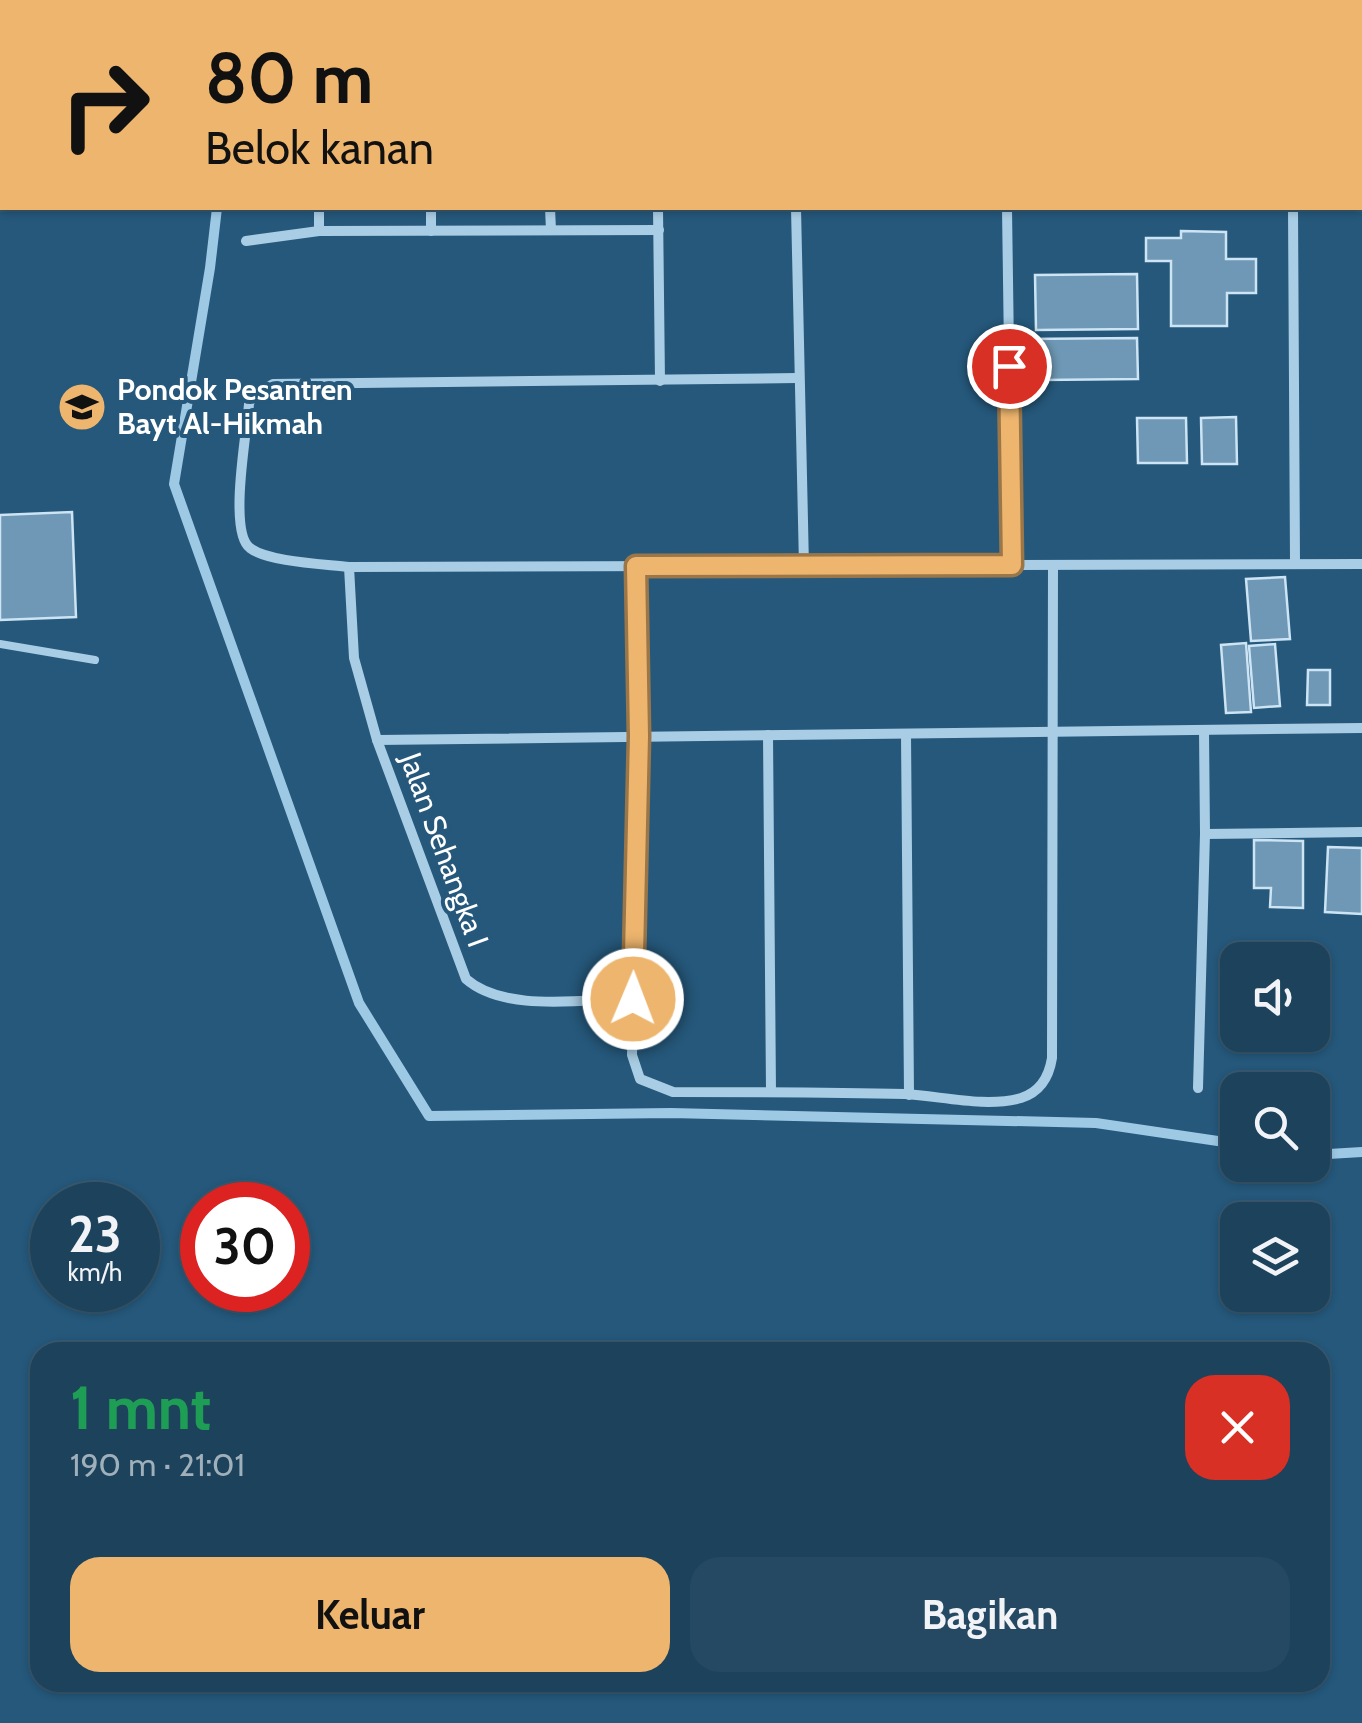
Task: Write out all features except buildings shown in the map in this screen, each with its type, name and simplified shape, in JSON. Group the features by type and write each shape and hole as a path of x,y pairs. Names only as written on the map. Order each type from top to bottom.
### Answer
{"street":[{"path":"319,210 320,232"},
{"path":"431,210 431,231"},
{"path":"550,210 551,230"},
{"path":"658,210 660,381"},
{"path":"796,210 804,566"},
{"path":"1007,210 1012,565"},
{"path":"1293,210 1295,563"},
{"path":"246,240 320,232 659,230"},
{"path":"798,378 288,382 261,388 249,404 238,515 241,536 247,547 262,554 349,567 1362,564"},
{"path":"636,566 639,736 632,1055 635,1070 649,1084 672,1092 1017,1099 1038,1088 1049,1074 1052,1058 1053,565"},
{"name":"Jalan Sehangka I","path":"349,567 354,658 377,740 466,980 481,992 515,1000 633,999"},
{"path":"377,740 1362,728"},
{"path":"1198,1088 1204,731"},
{"path":"906,734 909,1094"},
{"path":"768,735 771,1092"},
{"path":"1205,834 1362,832"}],"lane":[{"path":"0,644 95,660"}],"waterway":[{"path":"217,210 174,484 359,1003 429,1116 671,1113 1096,1123 1220,1141"},
{"path":"1330,1154 1362,1152"}],"place":[{"name":"Pondok Pesantren Bayt Al-Hikmah","path":"82,407"}],"route":[{"path":"633,999 639,736 636,566 1012,565 1009,366"}]}
